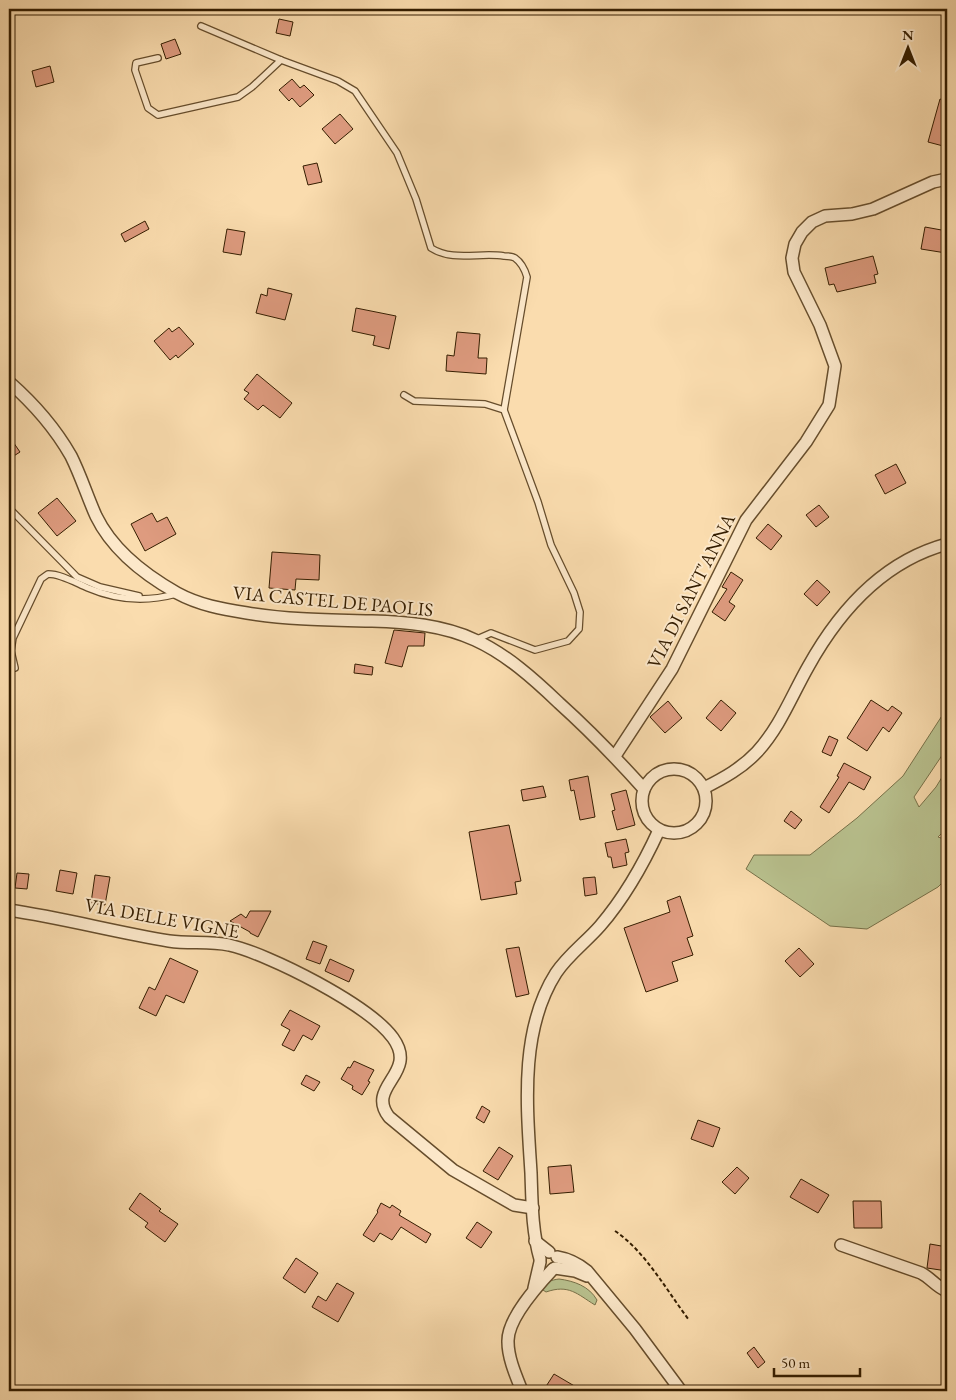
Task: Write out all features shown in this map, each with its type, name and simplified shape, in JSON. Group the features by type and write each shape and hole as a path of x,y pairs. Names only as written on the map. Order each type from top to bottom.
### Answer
{"street":[{"name":"VIA DI SANT'ANNA","path":"615,756 672,669 746,520 806,442 829,405 835,366 820,325 794,272 792,258 795,244 802,232 812,222 825,216 852,214 873,209 933,182 947,179"},
{"name":"VIA CASTEL DE PAOLIS","path":"9,382 27,399 59,438 81,477 97,517 111,539 136,564 162,584 207,605 262,616 316,621 413,624 440,629 475,640 494,651 531,678 598,739 644,789"},
{"path":"704,788 740,768 767,740 837,621 856,599 880,576 927,550 947,544"},
{"path":"668,769 679,769 689,772 698,779 704,788 707,798 706,808 696,825 688,830 668,833 659,830 645,816 642,808 644,789 649,780 658,773 668,769"},
{"path":"659,830 644,863 630,887 606,918 570,955 557,973 541,1007 532,1040 529,1071 528,1129 535,1242 549,1261 593,1279 635,1330 680,1391"},
{"name":"VIA DELLE VIGNE","path":"9,910 169,941 222,944 250,952 315,982 344,999 384,1028 392,1037 398,1048 398,1069 394,1078 384,1090 382,1099 383,1108 389,1117 453,1170 514,1205 533,1208"},
{"path":"841,1245 920,1273 929,1278 938,1288 947,1291"},
{"path":"522,1391 513,1364 508,1340 513,1322 534,1290 549,1261"}],"lane":[{"path":"201,26 281,60 338,81 355,91 397,153 416,199 431,248 439,254 464,256 492,254 514,257 524,267 527,277 504,410 538,502 551,545 576,599 580,612 579,629 568,641 535,650 491,633 475,640"},
{"path":"158,58 136,63 135,70 148,108 158,115 238,97 252,87 281,60"},
{"path":"404,395 414,401 485,404 504,410"},
{"path":"9,508 77,577 100,588 153,598"},
{"path":"15,668 11,651 13,638 44,576 48,574 57,575 96,592 112,596 161,598 178,593"}],"path":[{"path":"615,1230 639,1252 689,1320"}],"green space":[{"path":"947,708 947,748 914,797 919,807 936,787 947,769 947,828 938,837 947,840 947,878 938,887 867,929 830,926 746,869 754,855 810,855 857,818 903,776"},
{"path":"559,1279 576,1283 590,1291 597,1300 595,1305 572,1291 561,1289 546,1292 540,1288 544,1284"}],"building":[{"path":"279,19 293,22 290,36 276,33"},
{"path":"175,39 181,54 166,59 161,44"},
{"path":"50,66 54,82 36,87 32,71"},
{"path":"292,79 300,88 304,85 314,95 300,107 292,98 289,101 279,90"},
{"path":"940,99 947,101 947,147 928,142"},
{"path":"340,114 353,129 335,144 322,129"},
{"path":"317,163 322,182 308,185 303,166"},
{"path":"145,221 149,229 125,242 121,234"},
{"path":"925,227 947,231 946,253 921,249"},
{"path":"227,229 245,232 241,255 223,252"},
{"path":"873,256 878,274 874,275 876,283 837,292 834,284 829,285 825,268"},
{"path":"268,288 292,294 285,320 256,313 261,294 267,296"},
{"path":"356,308 396,316 389,349 373,345 375,336 352,331"},
{"path":"179,327 194,344 178,358 176,355 170,360 154,341 169,328 172,332"},
{"path":"457,332 480,334 478,358 487,358 486,374 446,371 447,355 454,356"},
{"path":"257,374 292,403 280,418 263,405 258,410 244,399 249,393 244,390"},
{"path":"9,436 20,452 9,459"},
{"path":"896,464 906,483 885,494 875,475"},
{"path":"57,498 76,521 57,536 38,513"},
{"path":"819,505 829,517 816,527 806,515"},
{"path":"152,513 157,522 167,517 176,534 145,551 131,524"},
{"path":"768,524 782,536 771,550 756,538"},
{"path":"272,552 320,555 319,580 296,579 295,590 269,588"},
{"path":"731,572 743,580 729,602 735,606 725,621 712,612 727,589 722,587"},
{"path":"817,580 830,592 817,606 804,594"},
{"path":"394,630 425,633 424,646 408,646 402,667 385,663"},
{"path":"355,664 373,667 372,675 354,673"},
{"path":"721,700 736,713 721,731 706,718"},
{"path":"871,700 888,711 892,706 902,713 889,732 883,727 867,751 847,738"},
{"path":"668,701 682,718 665,733 650,717"},
{"path":"829,736 838,740 831,756 822,752"},
{"path":"844,763 871,777 864,790 849,782 829,813 820,807 839,777 837,776"},
{"path":"588,776 595,817 580,820 574,790 571,791 569,780"},
{"path":"543,786 546,797 523,801 521,790"},
{"path":"626,790 635,825 617,830 612,811 615,810 611,794"},
{"path":"791,811 802,820 795,829 784,821"},
{"path":"509,825 521,881 515,882 517,894 481,900 469,832"},
{"path":"626,839 629,852 625,853 627,865 613,868 605,843"},
{"path":"60,870 77,873 73,894 56,891"},
{"path":"17,873 29,874 27,889 15,888"},
{"path":"95,875 110,877 105,905 91,903"},
{"path":"595,877 597,894 585,896 583,878"},
{"path":"680,896 693,936 687,938 693,955 672,962 678,981 646,992 624,928 670,912 667,901"},
{"path":"250,911 271,911 258,937 230,921 241,914 246,918"},
{"path":"313,941 327,946 320,964 306,959"},
{"path":"519,947 529,994 516,997 506,949"},
{"path":"799,948 814,964 800,977 785,961"},
{"path":"170,958 198,971 184,1003 166,995 156,1016 139,1008 149,987 155,990"},
{"path":"330,959 354,970 349,982 325,971"},
{"path":"290,1010 320,1026 312,1040 303,1035 294,1051 282,1045 290,1030 281,1025"},
{"path":"354,1061 374,1070 368,1081 370,1082 362,1095 352,1089 353,1086 341,1079"},
{"path":"306,1075 320,1082 314,1091 301,1084"},
{"path":"482,1106 490,1111 484,1123 476,1118"},
{"path":"698,1120 720,1128 713,1147 691,1139"},
{"path":"499,1147 513,1156 498,1180 483,1171"},
{"path":"571,1165 574,1192 550,1194 548,1167"},
{"path":"737,1167 749,1178 735,1194 722,1182"},
{"path":"801,1179 829,1195 818,1213 790,1197"},
{"path":"140,1193 161,1209 159,1211 178,1224 165,1242 145,1227 148,1223 129,1209"},
{"path":"853,1201 881,1201 882,1228 854,1228"},
{"path":"381,1203 390,1208 392,1205 401,1211 399,1215 431,1234 426,1243 401,1227 392,1240 380,1233 374,1242 363,1235 378,1212"},
{"path":"477,1222 492,1232 481,1248 466,1238"},
{"path":"930,1244 947,1247 947,1271 927,1268"},
{"path":"296,1258 318,1273 305,1293 283,1278"},
{"path":"337,1283 354,1293 338,1322 312,1307 318,1296 326,1301"},
{"path":"754,1347 765,1362 758,1368 747,1353"},
{"path":"554,1374 583,1391 543,1391"}]}
